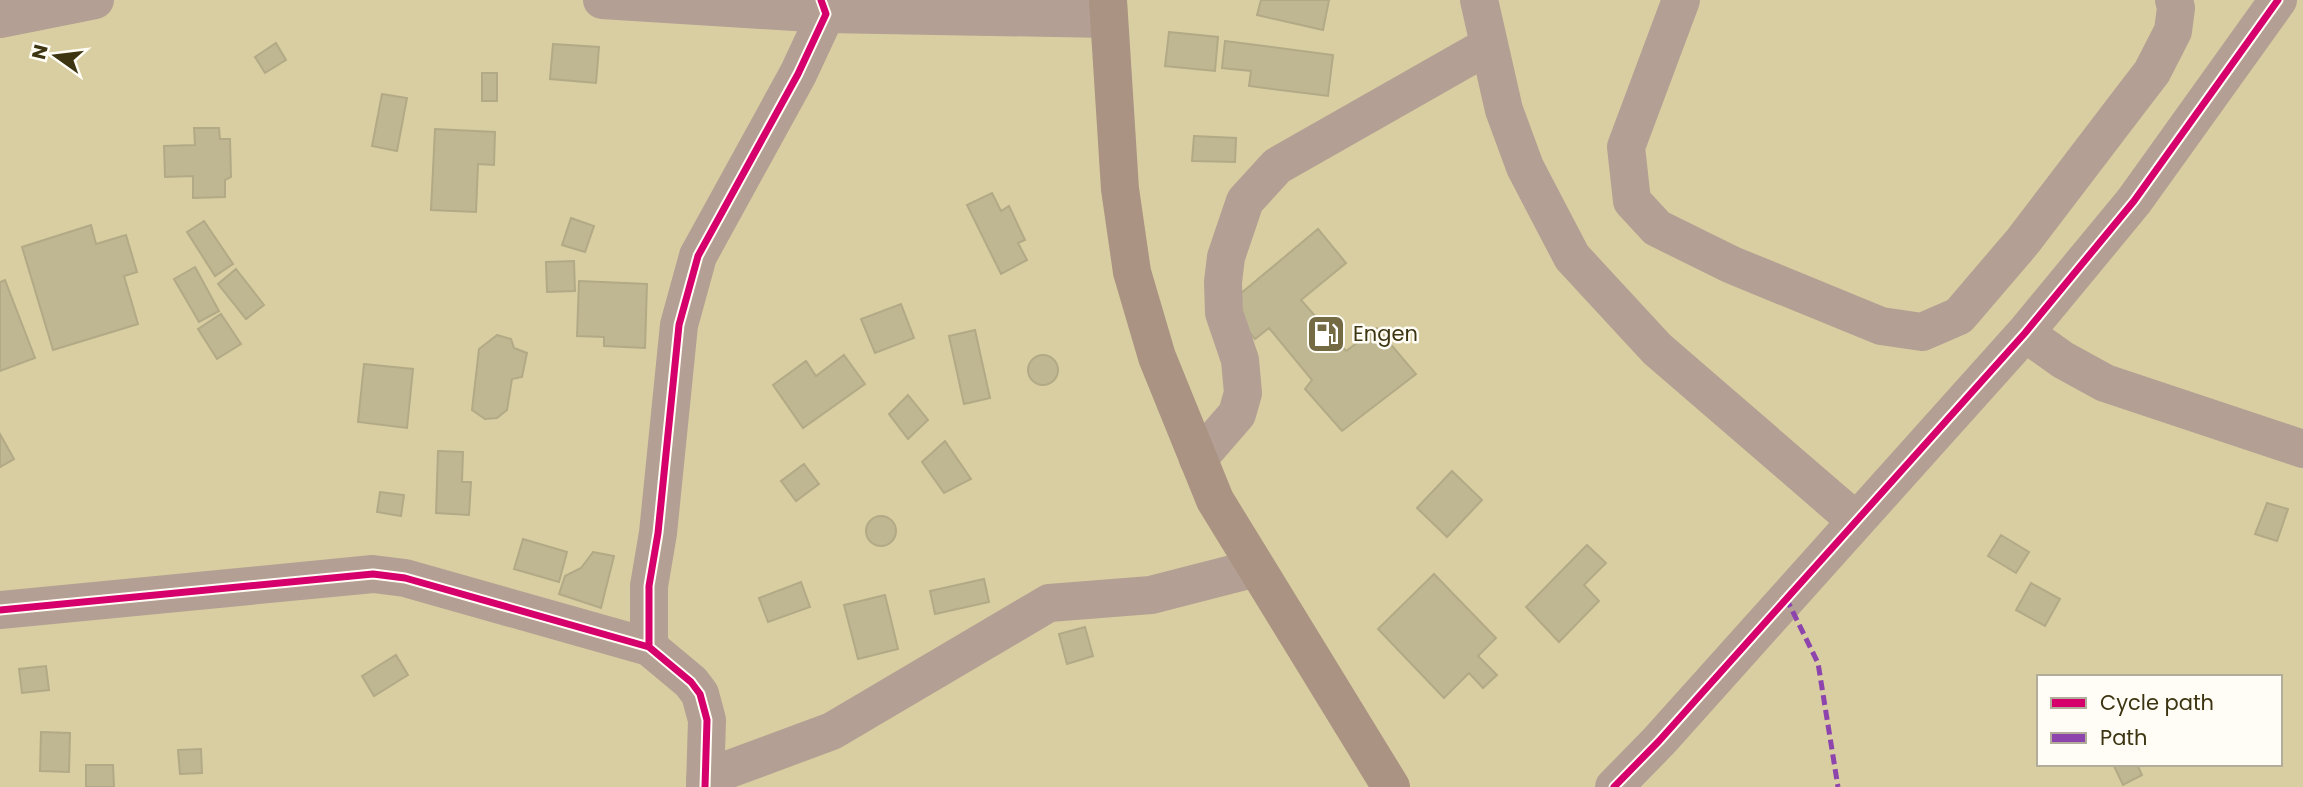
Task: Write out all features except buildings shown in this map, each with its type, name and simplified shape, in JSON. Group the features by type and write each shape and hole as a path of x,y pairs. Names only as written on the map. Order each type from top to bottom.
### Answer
{"main road":[{"path":"1108,9 1120,189 1132,272 1157,357 1215,500 1391,787"}],"street":[{"path":"0,19 95,0"},
{"path":"603,0 824,7 1108,9"},
{"path":"1479,0 1504,110 1525,167 1572,257 1657,349 1855,520"},
{"path":"1681,0 1626,147 1632,201 1657,228 1732,265 1881,326 1922,332 1959,316 2023,242 2151,72 2173,31 2176,8 2174,0"},
{"path":"1614,787 1659,741 2025,333 2134,201 2278,0"},
{"path":"649,647 649,586 658,533 679,325 686,292 698,256 798,74 824,7"},
{"path":"1198,459 1237,414 1242,393 1240,360 1224,313 1223,282 1226,257 1245,201 1277,166 1488,46"},
{"path":"2025,333 2063,360 2105,383 2303,449"},
{"path":"0,610 373,575 405,578 649,647 700,694 707,720 705,782 832,731 1049,603 1152,595 1256,568"}],"marked path":[{"path":"1786,598 1818,663 1838,787"}],"cycle path":[{"path":"649,647 649,586 658,533 679,325 698,256 798,74 826,14 821,0"},
{"path":"1614,787 1659,741 2025,333 2134,201 2278,0"},
{"path":"0,610 373,574 405,578 649,647 691,682 700,694 707,720 705,787"}],"place":[{"name":"Engen","path":"1326,334"}]}
